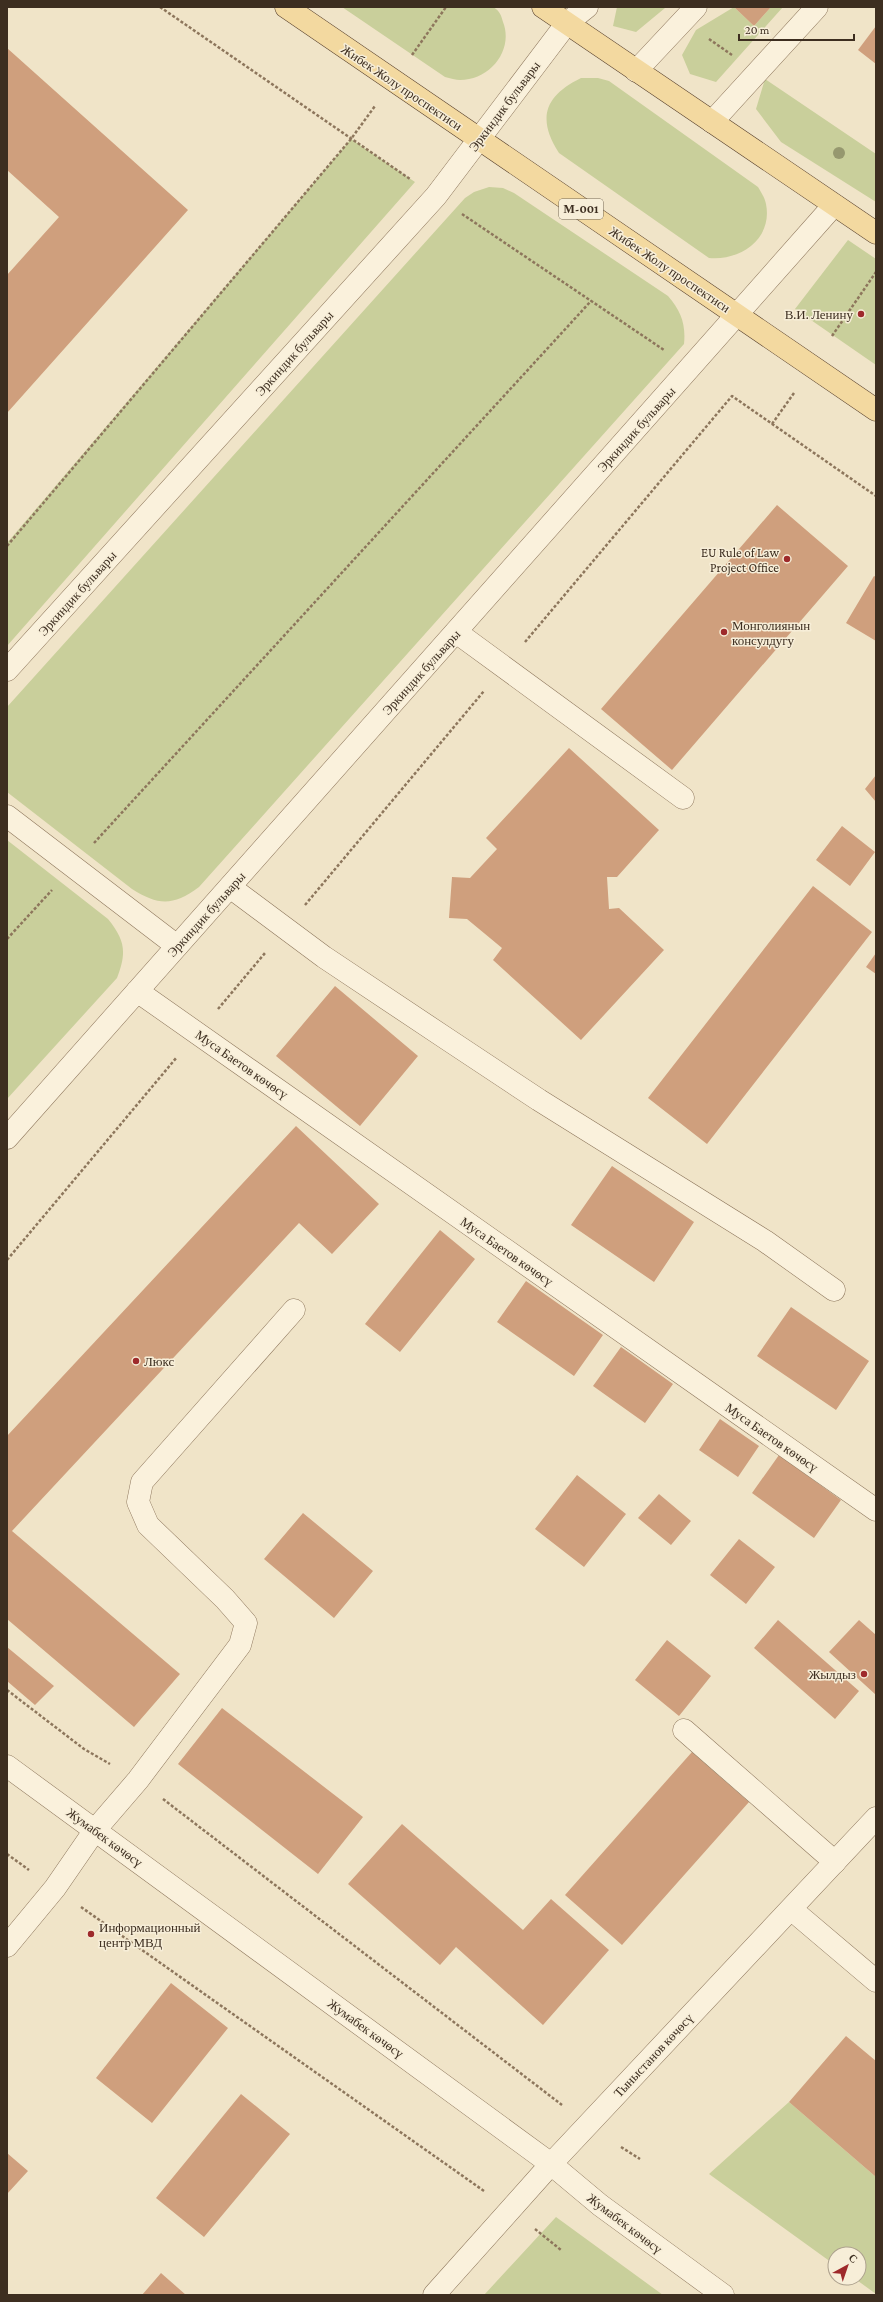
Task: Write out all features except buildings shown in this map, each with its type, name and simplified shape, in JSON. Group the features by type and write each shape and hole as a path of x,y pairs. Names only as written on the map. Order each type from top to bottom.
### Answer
{"main road":[{"name":"Жибек Жолу проспектиси","path":"286,7 738,314 876,410"},
{"path":"543,7 876,233"}],"street":[{"name":"Эркиндик бульвары","path":"7,670 436,196 480,140 567,23 587,7"},
{"path":"636,71 696,7"},
{"path":"712,122 816,7"},
{"name":"Эркиндик бульвары","path":"7,1138 834,205"},
{"path":"456,632 505,666 683,798"},
{"path":"7,816 177,946"},
{"path":"230,887 324,957 446,1039 539,1100 764,1241 834,1290"},
{"name":"Муса Баетов көчөсү","path":"137,992 198,1033 876,1510"},
{"path":"7,1946 55,1888 95,1830 138,1780 240,1645 246,1623 225,1599 148,1525 138,1502 142,1482 294,1310"},
{"path":"684,1730 835,1862"},
{"name":"Жумабек көчөсү","path":"7,1766 552,2164 600,2206 723,2295"},
{"name":"Тыныстанов көчөсү","path":"434,2295 552,2164 876,1818"},
{"path":"791,1909 876,1981"}],"path":[{"path":"160,7 415,182"},
{"path":"412,55 446,7"},
{"path":"708,38 738,60"},
{"path":"7,546 351,139 376,105"},
{"path":"455,210 667,352"},
{"path":"832,336 876,272"},
{"path":"7,939 591,301"},
{"path":"772,424 797,388"},
{"path":"7,1260 732,396 876,496"},
{"path":"7,1690 84,1749 138,1780 563,2106"},
{"path":"7,1854 486,2193"},
{"path":"621,2147 640,2159"},
{"path":"534,2229 561,2250"}],"green space":[{"path":"342,7 493,7 502,17 506,33 505,43 497,62 481,75 471,79 460,80 445,77"},
{"path":"617,7 665,8 636,32 613,26"},
{"path":"734,7 754,26 771,7 783,7 716,82 690,74 682,55 696,30"},
{"path":"581,78 598,78 609,81 758,187 766,204 767,216 764,228 752,245 732,256 709,258 559,153 552,141 548,129 548,110 552,101 559,93"},
{"path":"765,79 876,154 876,202 781,142 756,109"},
{"path":"351,139 415,182 7,646 7,543"},
{"path":"489,187 503,188 514,193 668,296 682,318 684,344 199,887 181,898 166,902 150,899 132,889 7,792 7,707 465,198 474,192"},
{"path":"848,240 876,259 876,365 795,309"},
{"path":"7,840 108,919 118,933 123,947 123,953 117,978 7,1099"},
{"path":"789,2102 876,2177 876,2294 865,2286 867,2286 867,2246 827,2246 827,2259 709,2174"},
{"path":"556,2217 663,2295 484,2295"}],"place":[{"name":"В.И. Ленину","path":"861,314"},
{"name":"EU Rule of Law Project Office","path":"787,559"},
{"name":"Монголиянын консулдугу","path":"724,632"},
{"name":"Люкс","path":"136,1361"},
{"name":"Жылдыз","path":"864,1674"},
{"name":"Информационный центр МВД","path":"91,1934"}]}
